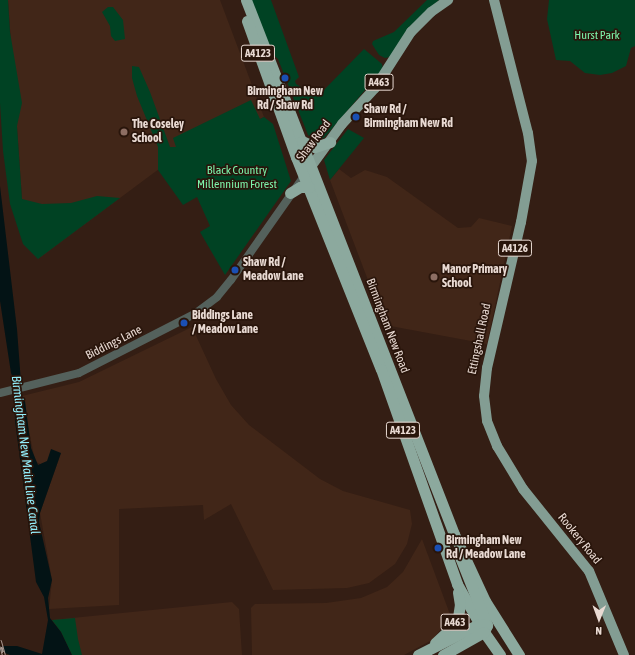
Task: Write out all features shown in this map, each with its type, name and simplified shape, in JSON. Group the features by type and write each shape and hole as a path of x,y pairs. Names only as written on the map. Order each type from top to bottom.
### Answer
{"highway":[{"name":"Birmingham New Road","path":"238,0 304,176 381,369 457,584 500,655"},
{"name":"Birmingham New Road","path":"246,0 312,166 454,534 485,600 519,655"},
{"path":"302,141 315,147 330,142"},
{"path":"290,193 300,187 309,187"},
{"name":"A4123","path":"454,534 461,565 483,627"},
{"name":"A463","path":"422,653 453,626 458,617 460,605 457,584"},
{"name":"A463","path":"422,653 483,627 502,627"},
{"name":"A463","path":"443,655 483,627"}],"main road":[{"name":"Shaw Road","path":"304,176 375,88 411,32 431,12 448,0"},
{"name":"Ettingshall Road","path":"494,0 528,133 532,160 521,222 487,368 484,396 492,436 523,489"},
{"name":"Rookery Road","path":"523,489 589,571 624,655"}],"street":[{"name":"Shaw Road","path":"208,305 231,280 290,193 304,176"},
{"name":"Biddings Lane","path":"0,393 25,388 90,368 208,305"}],"shaded area":[{"name":"The Coseley School","path":"8,0 220,0 264,117 167,163 38,259 22,199"},
{"name":"Manor Primary School","path":"339,169 351,178 365,170 387,177 458,228 471,227 479,218 512,226 487,344 385,325 330,180"},
{"path":"192,327 216,379 231,405 249,425 320,479 343,491 410,510 412,524 407,544 395,564 369,583 347,588 273,590 231,504 204,520 203,505 119,509 119,605 49,609 52,580 40,513 61,453 42,465 35,461 22,396 79,382"},
{"path":"422,539 451,617 432,640 404,655 252,655 251,608 255,604 326,603 361,598 387,587 403,572"},
{"path":"232,602 239,609 242,655 72,655 61,632 52,620"}],"green space":[{"path":"0,0 8,0 10,32 22,103 17,126 22,199 42,204 71,203 97,196 120,198 38,259 23,244 10,204 3,151 0,103"},
{"path":"250,0 271,0 299,77 295,81 296,84 318,96 364,49 382,64 383,69 324,138 315,140 308,135 278,59 270,52"},
{"path":"427,0 439,0 408,28 390,57 385,58 379,55 372,44 373,41 394,32"},
{"name":"Hurst Park","path":"549,0 635,0 635,46 631,48 626,66 612,73 600,75 585,73 570,61 556,60 547,19"},
{"path":"108,7 113,7 123,20 125,39 115,41 111,36 110,26 102,12"},
{"name":"Black Country Millennium Forest","path":"132,66 139,67 150,92 170,147 176,147 173,138 251,100 260,119 264,117 273,124 291,181 225,275 200,232 210,226 197,197 183,205 158,170 158,147 137,96 132,78"},
{"path":"348,129 364,138 330,180 324,160"},
{"path":"75,618 82,655 72,655 61,632 52,620"}],"water":[{"name":"Birmingham New Main Line Canal","path":"0,186 17,329 22,396 25,401 31,448 38,465 47,461 51,449 61,453 40,513 39,522 52,580 48,598 50,618 61,632 72,655 10,655 0,651 0,646 17,646 42,654 48,620 44,597 36,582 15,421 14,381 11,373 0,301"}],"railway":[{"path":"0,641 4,655"}],"place":[{"name":"Birmingham New Rd / Shaw Rd","path":"285,78"},
{"name":"Shaw Rd / Birmingham New Rd","path":"356,117"},
{"name":"The Coseley School","path":"124,132"},
{"name":"Shaw Rd / Meadow Lane","path":"235,270"},
{"name":"Manor Primary School","path":"434,277"},
{"name":"Biddings Lane / Meadow Lane","path":"184,323"},
{"name":"Birmingham New Rd / Meadow Lane","path":"438,548"}]}
